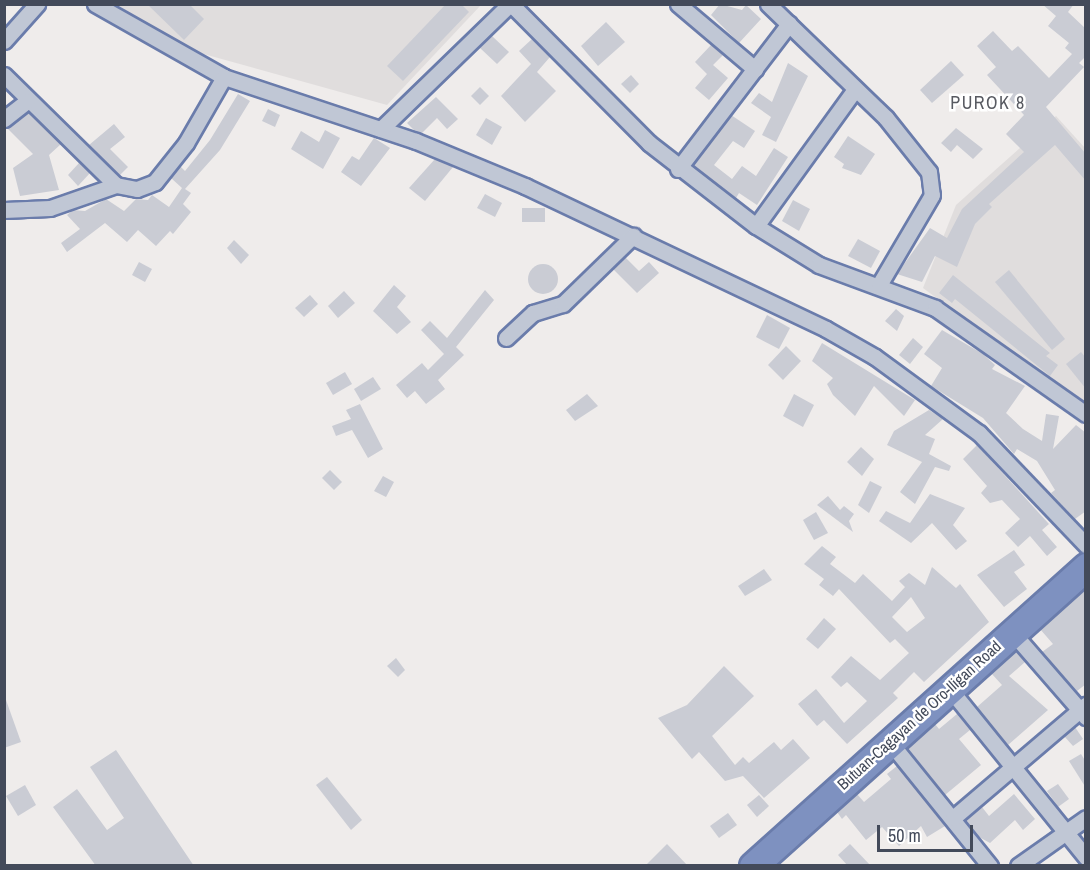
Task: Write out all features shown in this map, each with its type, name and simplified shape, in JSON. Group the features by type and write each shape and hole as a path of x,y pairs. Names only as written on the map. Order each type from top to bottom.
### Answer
{"highway":[{"name":"Butuan-Cagayan de Oro-Iligan Road","path":"753,866 889,741 1086,567"}],"street":[{"path":"4,40 37,4"},
{"path":"95,4 224,78 381,129 633,236 875,357 979,433 1086,545"},
{"path":"381,129 510,4 678,169 756,226 819,265 879,285 948,316 1086,414"},
{"path":"678,4 755,69"},
{"path":"768,4 905,138 933,181 932,195 879,285"},
{"path":"678,169 789,24"},
{"path":"4,75 27,101 116,185 137,189 159,179 224,78"},
{"path":"756,226 855,89"},
{"path":"4,119 27,101"},
{"path":"4,210 75,203 116,185"},
{"path":"506,338 533,313 563,304 633,236"},
{"path":"953,818 1015,765 1084,711 1012,632"},
{"path":"949,688 1015,765 1086,857"},
{"path":"889,741 990,866"},
{"path":"1018,866 1086,818"}],"shaded area":[{"path":"118,5 481,5 387,105 182,48"},
{"path":"1056,116 1085,148 1085,407 923,288 956,205"}],"building":[{"path":"147,4 189,4 204,19 184,40"},
{"path":"446,4 461,4 469,12 403,81 387,66"},
{"path":"720,4 742,10 746,5 761,19 739,43 711,15"},
{"path":"1042,4 1074,4 1068,12 1086,29 1086,56 1079,63 1084,67 1046,107 1086,154 1086,181 1055,145 989,204 992,207 975,224 957,267 935,256 922,282 897,274 930,228 947,238 962,209 1024,152 1006,134 1024,115 987,75 996,67 977,46 993,31 1012,51 1018,46 1049,78 1072,54 1065,48 1069,43 1048,26 1056,16"},
{"path":"606,22 625,42 598,66 581,46"},
{"path":"492,36 509,52 497,64 480,48"},
{"path":"532,39 550,57 537,72 556,91 525,122 501,96 531,64 519,51"},
{"path":"711,45 723,55 713,65 728,78 709,100 695,88 707,74 695,62"},
{"path":"951,61 964,75 932,103 920,90"},
{"path":"788,63 808,76 776,142 762,135 771,117 751,103 759,93 772,102"},
{"path":"631,75 639,84 630,93 621,84"},
{"path":"480,87 489,96 480,105 471,96"},
{"path":"238,94 250,101 220,150 185,189 191,193 183,204 191,212 173,234 170,231 156,246 138,230 127,242 105,223 67,252 61,243 80,229 67,215 73,210 85,211 106,199 124,211 136,199 148,200 152,195 169,207 182,188 171,178 180,166 185,171 210,140"},
{"path":"436,97 458,119 447,129 437,118 422,133 414,130 407,123"},
{"path":"268,109 280,115 275,127 262,121"},
{"path":"28,112 61,144 49,155 59,190 20,196 13,168 33,154 7,128"},
{"path":"731,115 755,131 744,148 733,141 714,165 732,179 742,166 756,176 774,148 788,157 757,205 739,193 736,198 693,165"},
{"path":"486,118 502,127 492,145 476,135"},
{"path":"114,124 125,137 110,149 128,167 120,175 89,145"},
{"path":"956,128 983,149 973,159 957,145 951,152 941,143"},
{"path":"325,130 340,138 323,169 291,149 301,131 319,142"},
{"path":"848,136 875,154 861,175 842,168 844,164 834,157"},
{"path":"374,138 390,148 361,186 341,172 352,156 359,160"},
{"path":"435,159 453,167 425,201 409,188"},
{"path":"79,163 90,173 78,186 68,175"},
{"path":"485,194 502,203 495,217 477,208"},
{"path":"793,200 810,209 799,231 782,221"},
{"path":"522,208 545,208 545,222 522,222"},
{"path":"858,239 880,251 871,268 848,256"},
{"path":"234,240 249,255 241,264 227,248"},
{"path":"625,257 639,271 649,262 659,273 637,293 613,269"},
{"path":"139,262 152,269 145,282 132,275"},
{"path":"543,264 549,265 557,273 557,285 549,293 543,294 537,293 529,285 528,279 529,273 537,265"},
{"path":"1009,270 1065,339 1052,350 995,282"},
{"path":"953,275 1050,353 1046,356 1058,365 1050,376 955,299 952,303 939,293"},
{"path":"394,285 406,296 397,307 411,322 397,334 373,311"},
{"path":"485,290 494,300 456,347 464,355 438,380 445,389 426,404 415,391 407,398 396,385 422,363 428,370 444,354 421,330 430,321 447,338"},
{"path":"344,291 355,303 338,318 328,306"},
{"path":"310,295 318,304 304,317 295,308"},
{"path":"896,309 904,316 897,331 885,321"},
{"path":"767,315 790,328 779,349 756,337"},
{"path":"942,330 983,354 995,365 992,369 1025,386 1006,413 1023,429 1042,441 1046,414 1059,416 1053,449 1076,425 1086,433 1086,511 1075,519 1051,493 1055,490 1037,461 1017,449 1014,454 983,418 931,386 942,368 924,354"},
{"path":"913,338 923,347 910,364 899,355"},
{"path":"822,343 915,400 904,416 874,386 855,416 833,395 827,384 833,378 812,361"},
{"path":"786,346 801,361 783,380 768,365"},
{"path":"1081,352 1086,358 1086,389 1066,364"},
{"path":"345,372 352,384 333,395 326,383"},
{"path":"373,377 381,389 361,401 354,389"},
{"path":"587,394 598,406 575,421 566,410"},
{"path":"794,394 814,405 803,427 783,416"},
{"path":"360,404 383,449 368,458 352,430 336,436 332,426 351,419 346,410"},
{"path":"929,410 943,419 925,435 935,439 929,454 951,466 949,471 935,467 915,504 900,492 922,462 887,445 894,431"},
{"path":"977,445 1049,524 1042,530 1057,547 1047,556 1030,536 1018,547 1005,533 1020,519 1002,500 990,503 981,493 987,486 963,459"},
{"path":"861,447 874,459 862,476 847,462"},
{"path":"330,470 342,482 334,490 322,478"},
{"path":"383,476 394,482 386,497 374,491"},
{"path":"870,481 882,487 869,513 858,505"},
{"path":"930,494 965,508 953,525 967,541 956,550 932,523 911,543 879,521 886,511 910,523"},
{"path":"828,496 840,510 844,506 854,514 849,521 853,532 817,505"},
{"path":"816,512 828,533 814,540 803,520"},
{"path":"822,546 836,557 830,564 855,583 863,574 892,601 905,587 899,581 909,573 925,585 932,567 956,588 960,584 989,622 924,682 914,672 893,693 898,698 847,744 824,720 817,726 798,704 816,689 844,723 867,701 847,682 841,687 831,677 851,656 880,680 909,653 895,639 890,643 839,589 833,596 819,585 824,579 804,564","holes":["911,597 925,618 907,632 892,617"]},
{"path":"1014,550 1025,565 1014,572 1027,589 1004,607 977,575"},
{"path":"764,569 772,580 745,596 738,586"},
{"path":"1086,589 1086,684 1077,691 1042,652 1053,644 1040,629"},
{"path":"824,618 836,629 818,649 806,639"},
{"path":"1016,651 1025,662 1009,676 1048,710 1008,745 977,707 1002,685 991,673"},
{"path":"396,658 405,670 398,677 387,666"},
{"path":"724,666 754,696 712,736 735,765 743,757 749,763 774,742 781,750 793,739 810,758 764,798 743,776 725,781 699,752 692,759 658,718 687,705"},
{"path":"6,700 21,742 4,748 4,701"},
{"path":"957,714 970,730 959,739 981,765 945,795 908,748 935,724 939,729"},
{"path":"1075,727 1083,739 1073,746 1064,736"},
{"path":"116,750 194,866 96,866 53,807 77,789 107,830 124,818 90,767"},
{"path":"1081,754 1086,762 1086,788 1069,761"},
{"path":"897,766 945,826 927,837 921,826 899,846 882,827 866,840 846,815 842,819 837,812 857,794 864,802 891,779 887,774"},
{"path":"327,777 362,820 351,830 316,785"},
{"path":"1058,784 1069,799 1058,807 1047,791"},
{"path":"25,785 36,805 18,816 6,796"},
{"path":"1014,794 1035,819 1023,830 1015,820 990,843 979,837 966,820 982,807 989,816"},
{"path":"759,795 769,806 757,817 747,805"},
{"path":"728,813 737,825 719,838 710,826"},
{"path":"667,844 688,866 645,866"},
{"path":"850,844 871,866 848,866 838,855"}],"district":[{"name":"PUROK 8","path":"988,103"}]}
